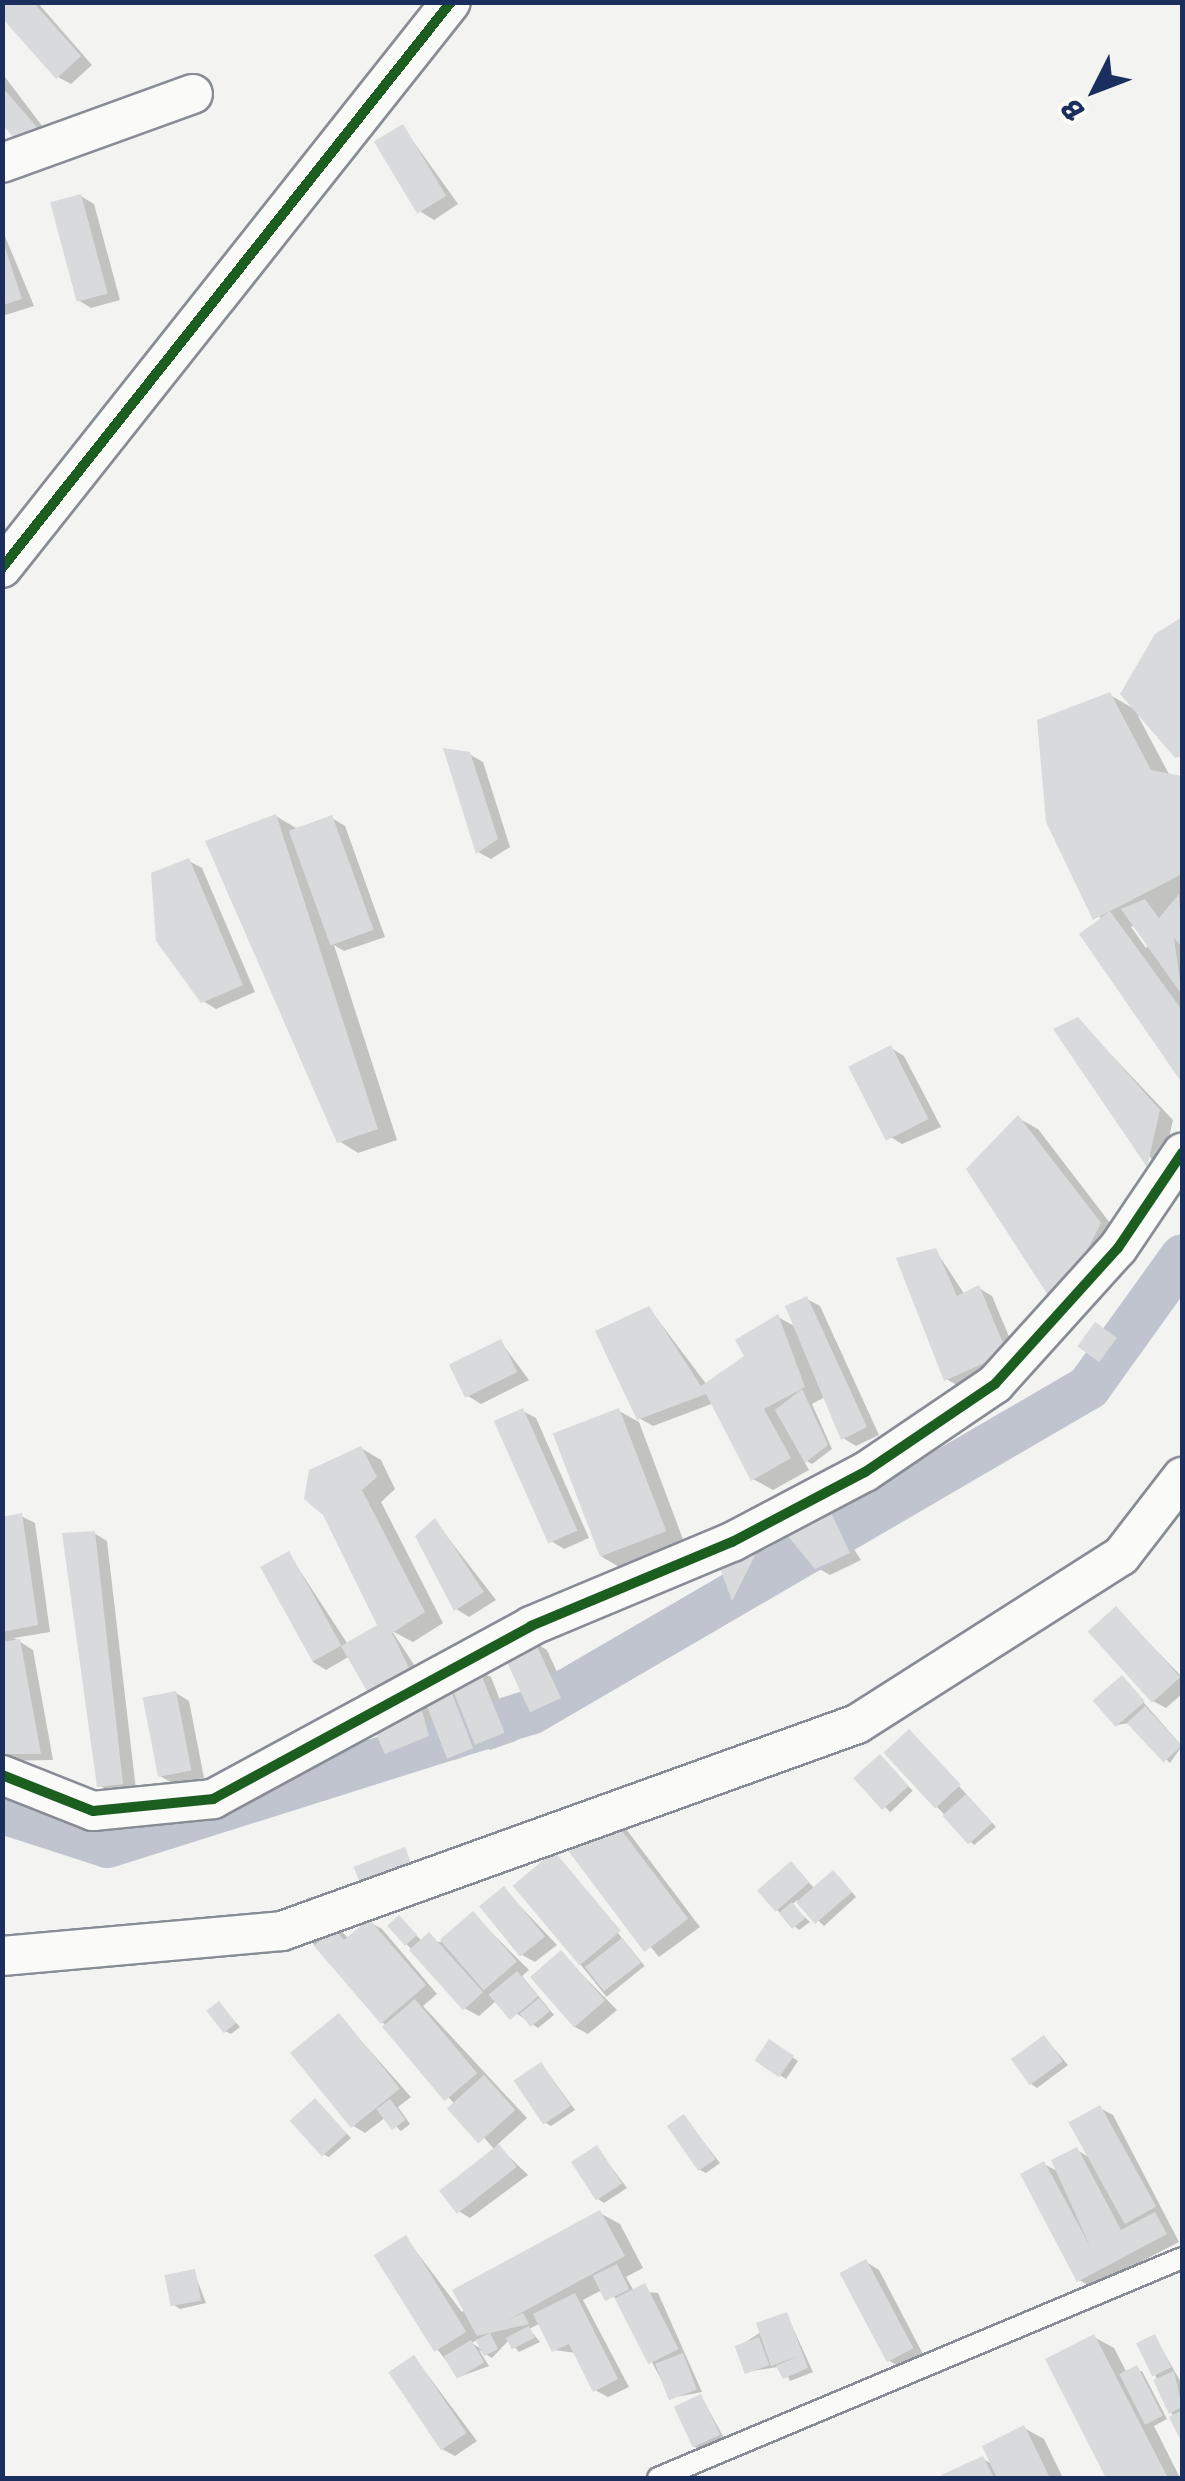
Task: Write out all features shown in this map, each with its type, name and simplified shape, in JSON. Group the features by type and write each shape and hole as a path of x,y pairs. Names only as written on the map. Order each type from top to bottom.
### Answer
{"street":[{"path":"2,568 451,2"},
{"path":"2,163 192,94"},
{"path":"2,1775 93,1810 213,1799 531,1626 732,1542 865,1472 994,1384 1118,1248 1182,1154"},
{"path":"2,1956 282,1931 857,1724 1120,1556 1182,1477"}],"lane":[{"path":"658,2478 1182,2258"}],"building":[{"path":"2,2 33,2 81,56 56,79 2,18"},
{"path":"2,87 37,127 19,143 2,125"},
{"path":"403,124 446,196 417,214 374,142"},
{"path":"81,194 108,293 77,302 50,202"},
{"path":"3,241 22,299 3,305"},
{"path":"1182,617 1182,756 1175,758 1120,694 1155,634"},
{"path":"1110,692 1151,770 1182,776 1182,874 1093,920 1046,822 1037,720"},
{"path":"443,748 470,752 498,839 476,854"},
{"path":"276,814 378,1129 337,1143 205,841"},
{"path":"332,815 374,930 331,945 289,831"},
{"path":"189,858 243,985 201,1003 156,941 151,873"},
{"path":"1179,894 1182,947 1174,938 1182,995 1121,909 1145,899 1159,918"},
{"path":"1110,911 1182,1010 1182,1083 1079,934"},
{"path":"1078,1017 1160,1110 1147,1167 1053,1029"},
{"path":"891,1045 929,1119 886,1141 848,1067"},
{"path":"1018,1115 1101,1223 1057,1309 966,1169"},
{"path":"936,1248 957,1296 979,1285 1007,1353 944,1381 896,1258"},
{"path":"807,1296 867,1427 841,1440 785,1306"},
{"path":"649,1306 701,1386 744,1356 735,1340 778,1314 805,1387 764,1409 791,1458 751,1481 706,1394 637,1420 595,1331"},
{"path":"1095,1322 1117,1338 1099,1362 1077,1346"},
{"path":"501,1339 517,1372 465,1398 449,1364"},
{"path":"802,1389 828,1445 805,1463 775,1410"},
{"path":"523,1408 578,1530 548,1543 494,1421"},
{"path":"619,1408 666,1531 600,1557 553,1433"},
{"path":"361,1446 377,1477 362,1490 425,1612 392,1633 410,1670 368,1693 341,1646 377,1625 323,1515 304,1499 309,1470"},
{"path":"826,1502 850,1553 815,1569 778,1524"},
{"path":"22,1513 38,1625 2,1632 2,1517"},
{"path":"435,1518 484,1592 454,1611 415,1536"},
{"path":"768,1530 732,1601 718,1563"},
{"path":"95,1531 123,1784 97,1787 62,1533"},
{"path":"289,1551 341,1645 312,1661 260,1567"},
{"path":"1116,1606 1180,1677 1152,1703 1088,1631"},
{"path":"20,1639 41,1754 2,1754 2,1642"},
{"path":"534,1640 561,1698 530,1712 503,1654"},
{"path":"478,1667 505,1733 475,1745 448,1679"},
{"path":"1122,1675 1145,1701 1116,1727 1093,1701"},
{"path":"448,1683 473,1748 447,1758 422,1693"},
{"path":"176,1691 191,1771 158,1777 143,1697"},
{"path":"417,1693 429,1736 385,1754 370,1721"},
{"path":"1145,1706 1182,1745 1164,1763 1127,1723"},
{"path":"909,1729 961,1785 935,1808 883,1753"},
{"path":"880,1754 909,1786 882,1810 853,1778"},
{"path":"966,1794 992,1823 968,1844 942,1815"},
{"path":"610,1815 688,1919 644,1952 566,1848"},
{"path":"405,1847 417,1879 366,1898 354,1867"},
{"path":"554,1851 621,1931 579,1965 513,1886"},
{"path":"791,1861 809,1882 775,1912 757,1891"},
{"path":"833,1870 852,1892 815,1924 796,1902"},
{"path":"504,1886 545,1937 520,1957 479,1906"},
{"path":"792,1902 805,1918 792,1929 779,1913"},
{"path":"473,1911 517,1962 484,1990 440,1940"},
{"path":"399,1915 417,1935 405,1946 387,1926"},
{"path":"369,1919 426,1985 381,2024 314,1946 334,1928 344,1940"},
{"path":"429,1932 483,1992 463,2010 409,1950"},
{"path":"622,1938 641,1962 604,1991 585,1967"},
{"path":"561,1950 605,2001 574,2027 530,1977"},
{"path":"517,1971 538,1996 510,2020 489,1995"},
{"path":"539,1998 550,2011 531,2027 520,2014"},
{"path":"415,1999 477,2073 444,2101 382,2027"},
{"path":"219,2001 236,2023 224,2033 206,2011"},
{"path":"339,2013 400,2088 351,2128 290,2053"},
{"path":"1044,2035 1063,2061 1030,2085 1011,2059"},
{"path":"769,2039 794,2056 779,2077 754,2061"},
{"path":"541,2062 571,2106 543,2124 514,2080"},
{"path":"484,2075 515,2110 478,2143 447,2108"},
{"path":"315,2098 347,2134 322,2156 290,2121"},
{"path":"390,2099 406,2120 392,2130 376,2109"},
{"path":"1100,2105 1156,2206 1125,2224 1069,2122"},
{"path":"684,2114 716,2159 698,2171 667,2126"},
{"path":"499,2144 517,2167 457,2214 439,2191"},
{"path":"597,2145 622,2184 596,2200 571,2162"},
{"path":"1077,2147 1121,2230 1155,2212 1167,2234 1077,2282 1020,2174 1044,2161 1090,2246 1051,2160"},
{"path":"600,2210 625,2256 506,2321 523,2313 529,2324 477,2336 452,2290"},
{"path":"406,2235 466,2332 434,2352 374,2255"},
{"path":"866,2259 913,2348 887,2362 840,2273"},
{"path":"617,2264 629,2289 605,2301 593,2276"},
{"path":"195,2269 201,2300 171,2306 165,2275"},
{"path":"645,2283 679,2349 648,2364 615,2298"},
{"path":"575,2293 618,2379 593,2392 569,2344 552,2352 533,2314"},
{"path":"787,2312 808,2368 783,2379 776,2366 798,2356 771,2366 756,2323"},
{"path":"529,2326 535,2338 512,2349 506,2338"},
{"path":"490,2333 498,2349 484,2356 476,2340"},
{"path":"1094,2334 1168,2478 1106,2478 1045,2359"},
{"path":"1155,2334 1171,2367 1152,2376 1136,2343"},
{"path":"759,2337 769,2365 745,2374 735,2346"},
{"path":"471,2340 484,2362 457,2379 444,2356"},
{"path":"683,2353 697,2389 669,2400 655,2364"},
{"path":"414,2355 467,2433 441,2450 388,2372"},
{"path":"1137,2365 1163,2416 1145,2425 1119,2374"},
{"path":"1174,2371 1182,2407 1169,2414 1153,2380"},
{"path":"701,2394 720,2435 693,2447 674,2407"},
{"path":"1182,2410 1182,2443 1169,2417"},
{"path":"1024,2425 1050,2478 997,2478 982,2446"},
{"path":"983,2456 994,2478 941,2475"}],"waterway":[{"path":"2,1811 107,1845 530,1712 1088,1387 1182,1256"}],"cycle path":[{"path":"2,568 451,2"},
{"path":"2,1775 93,1811 213,1799 531,1626 732,1542 865,1472 995,1384 1118,1248 1182,1153"}]}
